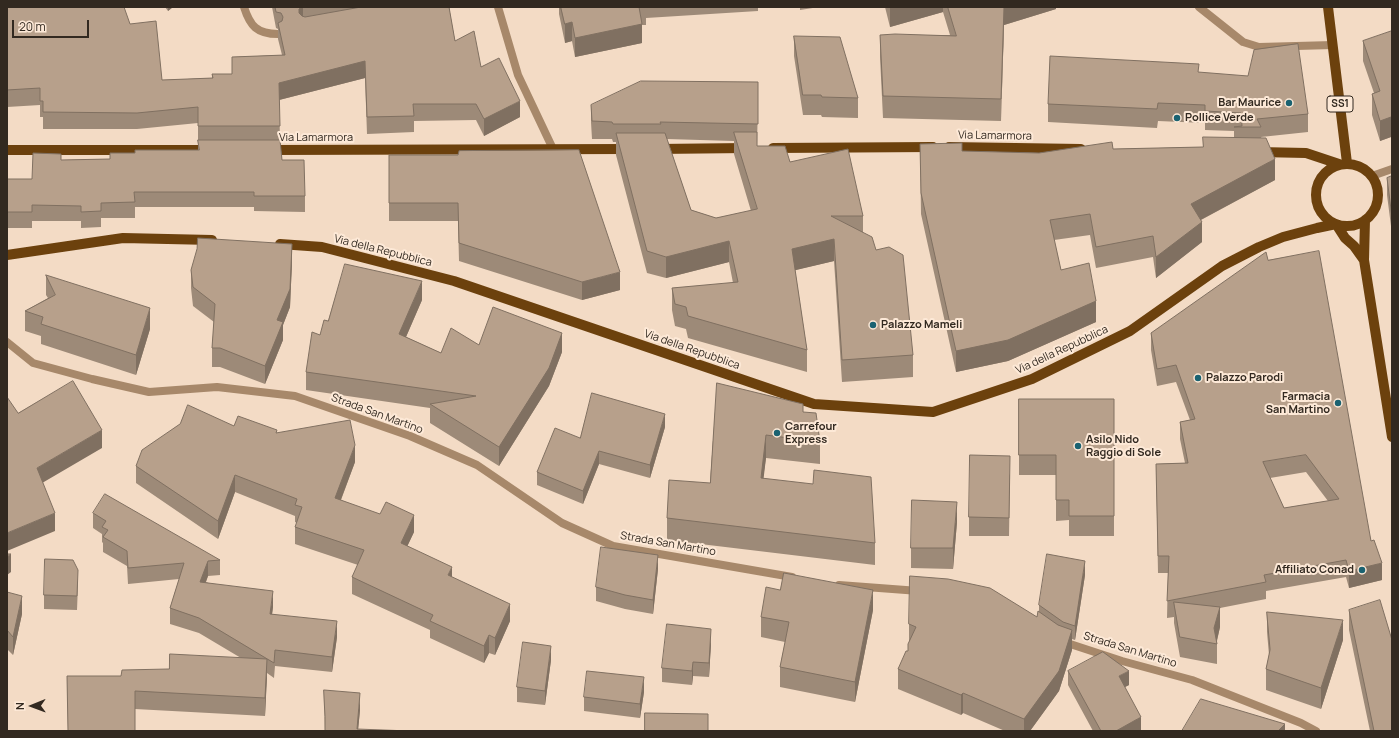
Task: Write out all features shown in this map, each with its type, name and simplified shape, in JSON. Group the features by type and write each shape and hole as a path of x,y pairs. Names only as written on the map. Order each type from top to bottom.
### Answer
{"main road":[{"name":"SS1","path":"1328,7 1333,45 1343,164"},
{"name":"Via Lamarmora","path":"261,150 975,147 1093,149"},
{"path":"7,150 221,150"},
{"path":"1251,152 1306,153 1343,164 1356,165 1364,168 1372,176 1378,189 1378,198 1376,207 1372,214 1365,220 1364,260 1392,437"},
{"path":"1343,164 1330,168 1323,175 1318,184 1316,193 1317,203 1321,212 1336,224 1345,238 1354,246 1364,260"},
{"name":"Via della Repubblica","path":"267,243 322,247 454,281 814,404 933,412 1032,379 1130,332 1222,266 1259,247 1283,237 1317,228 1336,224 1346,226 1356,225 1365,220"},
{"path":"7,255 123,238 220,240"}],"street":[{"path":"244,7 247,18 255,28 266,34 278,34"},
{"path":"498,7 518,75 553,149"},
{"path":"1198,7 1243,42 1259,47 1333,45"},
{"path":"1372,176 1392,169"},
{"name":"Strada San Martino","path":"7,342 33,363 92,379 149,392 217,387 295,396 410,436 477,465 562,523 612,546 802,578"},
{"path":"833,584 926,592"},
{"name":"Strada San Martino","path":"1056,637 1061,641 1122,661 1192,680 1301,723 1316,731"}],"building":[{"path":"7,7 124,7 130,24 156,21 162,80 213,78 212,74 232,74 232,57 285,55 278,23 282,21 283,17 281,13 276,12 275,7 302,7 299,9 299,13 305,17 361,7 449,7 455,41 474,31 481,67 499,58 520,101 484,119 476,104 413,104 414,116 367,117 365,61 279,83 280,126 198,126 198,107 137,113 43,112 43,101 40,101 40,88 7,90"},
{"path":"561,7 639,7 642,24 575,38 572,22 565,24"},
{"path":"948,7 1004,7 1001,99 883,96 880,35 956,36"},
{"path":"1392,31 1392,118 1391,117 1380,121 1372,94 1380,91 1363,41"},
{"path":"794,36 840,37 858,98 803,95"},
{"path":"1298,44 1308,114 1257,119 1261,127 1234,127 1242,126 1241,113 1205,111 1205,105 1158,103 1157,109 1048,104 1050,56 1199,64 1198,72 1248,76 1254,50"},
{"path":"641,81 758,82 758,124 660,122 661,124 613,124 612,122 592,121 591,105"},
{"path":"734,132 757,132 757,146 785,146 790,162 848,149 863,216 831,216 872,237 876,250 889,247 903,255 913,355 842,360 834,239 792,249 807,350 688,316 686,307 675,304 672,288 738,282 729,241 666,257 647,251 616,133 665,133 691,210 716,218 757,209"},
{"path":"1203,137 1266,138 1275,159 1191,204 1202,222 1156,257 1153,236 1096,247 1090,214 1050,220 1061,270 1089,263 1096,301 1008,340 956,351 921,193 920,144 962,143 962,151 1039,153 1112,142 1113,149 1203,147"},
{"path":"198,140 280,140 282,160 304,160 305,196 254,196 254,192 134,192 135,202 101,203 101,211 81,212 81,206 32,205 32,212 7,212 7,179 32,179 33,153 61,154 61,160 110,159 110,153 135,153 135,150 199,150"},
{"path":"579,150 620,272 582,282 459,243 458,203 389,203 389,155 458,155 459,151"},
{"path":"1392,176 1392,217 1387,178"},
{"path":"198,238 292,244 290,289 277,320 283,322 265,366 220,348 212,348 215,304 193,287 191,270 197,249"},
{"path":"1319,251 1371,541 1374,540 1382,563 1349,571 1346,560 1264,575 1266,582 1167,601 1169,556 1158,556 1156,464 1188,463 1180,422 1195,419 1176,365 1157,369 1151,333 1266,252 1268,260","holes":["1306,455 1339,499 1284,508 1263,462"]},
{"path":"345,264 422,281 399,334 441,353 451,328 479,345 493,307 562,333 549,368 499,447 430,404 476,396 306,372 312,332 320,335 324,320 328,321"},
{"path":"46,275 150,308 136,355 41,324 43,317 25,311 55,295"},
{"path":"73,381 102,430 37,468 55,513 7,533 7,397 18,413"},
{"path":"717,383 803,404 803,412 816,413 820,442 766,435 761,478 813,484 814,470 871,477 875,543 667,518 669,480 710,483"},
{"path":"592,393 665,414 650,465 599,451 583,491 537,472 555,428 580,438"},
{"path":"1019,399 1114,399 1114,516 1069,516 1069,500 1056,500 1056,455 1019,455"},
{"path":"188,405 234,426 238,416 277,430 276,433 350,420 355,445 335,498 380,514 386,502 414,515 401,543 452,567 448,575 510,604 495,638 489,635 484,646 430,621 433,615 352,577 364,550 295,527 302,507 295,505 297,499 235,475 218,521 136,466 142,450 180,424"},
{"path":"970,455 1010,456 1009,518 969,517"},
{"path":"105,494 220,560 208,561 200,582 273,591 270,614 337,621 332,657 275,650 274,663 199,618 170,608 184,563 128,568 127,551 103,537 108,530 102,527 106,521 93,513"},
{"path":"912,500 957,502 953,548 911,548"},
{"path":"601,547 658,555 653,600 625,595 596,587"},
{"path":"1047,554 1085,561 1075,626 1063,622 1039,605"},
{"path":"45,559 73,560 78,570 77,596 44,595"},
{"path":"784,573 873,590 855,682 780,667 789,622 761,617 766,587 780,590"},
{"path":"910,576 948,579 990,588 1037,617 1038,611 1058,625 1072,630 1059,671 1024,719 963,693 961,695 898,669 906,651 908,651 908,644 916,627 909,624"},
{"path":"7,592 22,596 13,637 7,630"},
{"path":"1380,600 1392,640 1392,731 1374,731 1349,610"},
{"path":"1174,602 1220,607 1214,628 1217,644 1180,637"},
{"path":"1267,612 1343,620 1321,688 1266,669 1270,650"},
{"path":"667,624 711,629 709,663 693,662 692,671 662,668"},
{"path":"523,642 551,646 545,691 517,687"},
{"path":"1103,652 1129,671 1119,676 1141,717 1116,731 1101,731 1068,671"},
{"path":"170,654 267,659 265,698 135,691 135,731 68,731 67,676 121,676 122,670 169,669"},
{"path":"587,671 644,677 640,704 584,697"},
{"path":"324,690 360,693 357,729 410,731 325,731"},
{"path":"1201,699 1285,724 1278,731 1182,731"},
{"path":"645,713 708,714 708,731 645,731"}],"place":[{"name":"Bar Maurice","path":"1289,103"},
{"name":"Pollice Verde","path":"1177,118"},
{"name":"Palazzo Mameli","path":"873,325"},
{"name":"Palazzo Parodi","path":"1198,378"},
{"name":"Farmacia San Martino","path":"1338,403"},
{"name":"Carrefour Express","path":"777,433"},
{"name":"Asilo Nido Raggio di Sole","path":"1078,446"},
{"name":"Affiliato Conad","path":"1362,570"}]}
